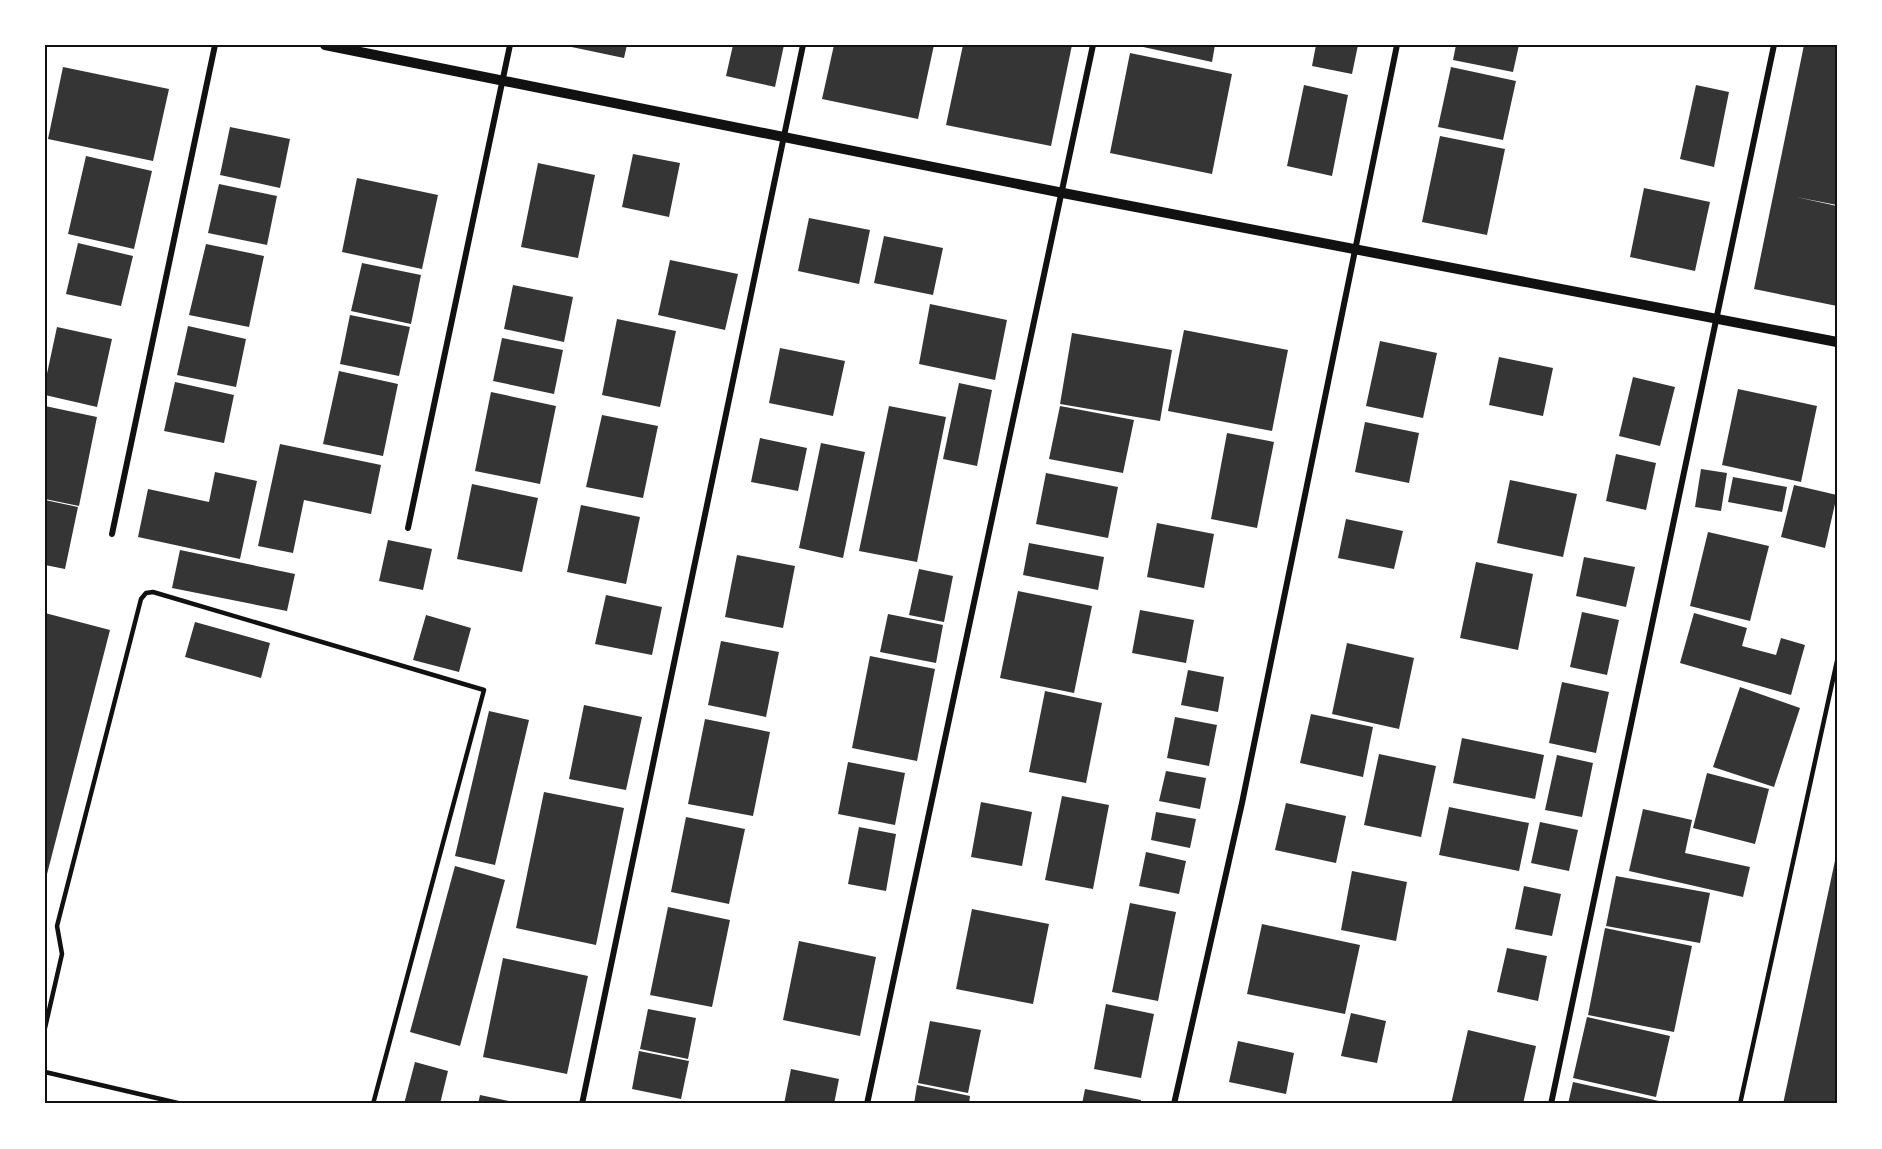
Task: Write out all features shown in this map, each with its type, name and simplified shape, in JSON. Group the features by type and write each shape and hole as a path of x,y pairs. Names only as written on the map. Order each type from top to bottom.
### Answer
{"street":[{"path":"112,534 215,45"},
{"path":"325,45 1063,193 1837,342"},
{"path":"408,528 510,45"},
{"path":"582,1104 803,45"},
{"path":"867,1104 1093,45"},
{"path":"1174,1104 1242,803 1397,45"},
{"path":"1551,1104 1774,45"}],"lane":[{"path":"45,1028 62,954 57,926 141,598 146,593 153,592 484,690 374,1104"},
{"path":"1740,1104 1837,661"},
{"path":"45,1072 182,1104"}],"building":[{"path":"562,45 627,45 624,58"},
{"path":"733,45 784,45 775,87 726,76"},
{"path":"834,45 934,45 918,119 822,99"},
{"path":"963,45 1072,45 1051,146 946,125"},
{"path":"1134,45 1215,45 1212,62"},
{"path":"1316,45 1358,45 1352,74 1312,66"},
{"path":"1456,45 1519,45 1513,72 1453,60"},
{"path":"1804,45 1837,45 1837,205 1796,197 1837,206 1837,306 1754,289"},
{"path":"1130,53 1232,74 1212,174 1110,153"},
{"path":"63,67 169,89 153,161 48,139"},
{"path":"1451,67 1516,81 1503,140 1438,127"},
{"path":"1304,85 1348,95 1332,176 1287,166"},
{"path":"1696,85 1729,92 1714,167 1680,159"},
{"path":"230,127 290,139 280,188 220,175"},
{"path":"1440,136 1505,149 1487,235 1422,222"},
{"path":"633,154 680,163 669,217 622,207"},
{"path":"86,156 152,171 134,249 68,234"},
{"path":"538,163 595,175 578,258 521,247"},
{"path":"357,178 438,195 422,269 342,252"},
{"path":"219,184 277,196 267,245 208,233"},
{"path":"1644,188 1710,202 1695,271 1630,257"},
{"path":"809,218 870,230 859,284 798,271"},
{"path":"884,236 943,248 933,295 874,283"},
{"path":"78,243 133,256 121,306 66,294"},
{"path":"206,244 264,256 249,327 189,315"},
{"path":"670,260 738,274 725,330 658,315"},
{"path":"362,263 421,275 411,324 351,311"},
{"path":"513,285 573,297 564,342 504,329"},
{"path":"930,304 1007,320 995,380 919,364"},
{"path":"350,315 410,327 399,376 340,364"},
{"path":"617,319 676,331 660,407 602,395"},
{"path":"188,326 246,339 236,387 177,375"},
{"path":"57,327 112,339 97,407 45,395 45,383"},
{"path":"1184,330 1288,350 1272,431 1168,411"},
{"path":"1072,333 1172,350 1160,421 1060,404"},
{"path":"502,338 563,350 554,394 493,381"},
{"path":"1380,341 1437,353 1423,418 1366,406"},
{"path":"780,348 845,361 833,416 769,403"},
{"path":"1499,357 1553,368 1543,416 1489,405"},
{"path":"339,371 398,384 383,456 323,444"},
{"path":"1633,377 1675,387 1660,446 1619,436"},
{"path":"175,382 234,395 224,443 164,431"},
{"path":"959,383 992,390 977,466 943,459"},
{"path":"1738,389 1817,406 1801,482 1722,465"},
{"path":"491,392 556,406 540,484 475,471"},
{"path":"45,406 97,417 79,506 45,499"},
{"path":"889,406 946,417 917,562 859,551"},
{"path":"1060,406 1134,420 1123,473 1049,459"},
{"path":"602,415 658,426 643,498 586,487"},
{"path":"1365,422 1419,433 1409,483 1355,472"},
{"path":"1227,433 1274,442 1257,528 1211,519"},
{"path":"760,438 807,448 798,491 751,482"},
{"path":"821,443 865,452 843,558 799,548"},
{"path":"280,444 381,465 371,514 304,500 293,553 258,546"},
{"path":"1616,454 1656,463 1646,510 1606,501"},
{"path":"1701,469 1727,473 1721,511 1695,507"},
{"path":"215,472 257,481 240,559 138,537 148,489 209,502"},
{"path":"1046,473 1118,487 1108,538 1036,524"},
{"path":"1733,477 1787,487 1782,512 1728,502"},
{"path":"1510,480 1577,494 1563,557 1497,543"},
{"path":"472,484 538,498 522,572 457,559"},
{"path":"1794,485 1837,495 1825,548 1781,537"},
{"path":"45,500 78,507 65,569 45,565"},
{"path":"581,505 640,517 626,584 567,572"},
{"path":"1346,519 1403,531 1394,569 1338,558"},
{"path":"1157,523 1214,534 1204,588 1147,577"},
{"path":"1708,532 1769,546 1750,621 1690,606"},
{"path":"388,540 432,549 423,590 379,581"},
{"path":"1029,543 1104,557 1098,590 1023,575"},
{"path":"180,550 295,574 287,611 172,588"},
{"path":"737,555 795,566 783,628 725,617"},
{"path":"1584,557 1635,567 1626,607 1576,596"},
{"path":"1476,562 1533,574 1518,650 1460,638"},
{"path":"919,569 953,576 944,622 909,615"},
{"path":"1018,591 1092,606 1074,693 1000,678"},
{"path":"606,595 662,607 652,655 595,644"},
{"path":"1140,610 1194,620 1186,663 1132,653"},
{"path":"1582,612 1619,620 1607,675 1570,667"},
{"path":"45,613 110,630 46,878 45,878"},
{"path":"1694,613 1747,628 1742,646 1776,655 1781,638 1805,645 1791,695 1680,663"},
{"path":"888,614 943,625 936,663 880,652"},
{"path":"426,615 471,628 459,672 413,660"},
{"path":"195,622 270,643 261,678 185,657"},
{"path":"721,641 779,652 766,717 708,705"},
{"path":"1347,643 1414,658 1399,729 1332,714"},
{"path":"870,656 935,669 917,761 852,748"},
{"path":"1188,670 1224,677 1218,712 1181,705"},
{"path":"1562,682 1609,692 1596,753 1549,743"},
{"path":"1740,687 1800,708 1774,787 1713,767"},
{"path":"1045,691 1102,703 1086,783 1029,772"},
{"path":"584,705 642,717 626,790 569,779"},
{"path":"489,711 529,720 495,865 455,856"},
{"path":"1311,714 1373,727 1363,777 1300,763"},
{"path":"1175,717 1217,725 1209,766 1167,758"},
{"path":"705,719 770,732 753,816 688,804"},
{"path":"1462,738 1544,755 1535,799 1453,783"},
{"path":"1379,754 1436,766 1421,837 1364,825"},
{"path":"1557,755 1593,763 1582,817 1545,810"},
{"path":"848,762 905,773 895,825 838,814"},
{"path":"1166,771 1206,778 1200,809 1159,801"},
{"path":"1707,773 1769,789 1755,844 1693,828"},
{"path":"544,792 624,808 596,945 516,928"},
{"path":"1062,796 1109,805 1093,889 1045,880"},
{"path":"981,802 1032,812 1022,866 971,857"},
{"path":"1286,803 1346,816 1336,863 1275,850"},
{"path":"1449,807 1529,823 1519,871 1439,855"},
{"path":"1643,809 1692,820 1685,853 1750,867 1743,897 1629,871"},
{"path":"1156,812 1196,819 1190,848 1151,840"},
{"path":"686,817 745,829 729,904 671,892"},
{"path":"1540,822 1578,830 1569,871 1531,863"},
{"path":"859,827 896,834 886,891 848,884"},
{"path":"1146,852 1186,861 1179,894 1139,886"},
{"path":"1836,856 1837,1104 1783,1104"},
{"path":"455,866 505,880 460,1046 410,1032"},
{"path":"1352,871 1407,882 1396,941 1341,930"},
{"path":"1616,876 1710,893 1700,943 1606,926"},
{"path":"1524,886 1561,894 1552,936 1515,929"},
{"path":"1130,903 1176,912 1158,1001 1112,992"},
{"path":"668,907 730,920 712,1007 650,995"},
{"path":"972,909 1049,924 1033,1004 956,989"},
{"path":"1262,924 1360,945 1345,1014 1247,994"},
{"path":"1605,928 1692,946 1674,1032 1588,1015"},
{"path":"799,941 876,957 860,1036 783,1020"},
{"path":"1507,948 1547,956 1538,1001 1497,992"},
{"path":"503,958 588,976 567,1074 483,1057"},
{"path":"1106,1004 1154,1014 1141,1078 1094,1069"},
{"path":"648,1009 696,1018 688,1059 640,1049"},
{"path":"1351,1013 1386,1021 1377,1063 1341,1056"},
{"path":"1587,1017 1670,1036 1656,1097 1573,1078"},
{"path":"930,1021 981,1030 968,1093 918,1083"},
{"path":"1468,1030 1536,1046 1523,1104 1451,1104"},
{"path":"1238,1041 1294,1053 1286,1094 1229,1082"},
{"path":"639,1051 689,1061 681,1099 632,1089"},
{"path":"415,1062 448,1071 440,1104 404,1104"},
{"path":"791,1069 839,1079 834,1104 784,1104"},
{"path":"1573,1082 1668,1103 1668,1104 1568,1104"},
{"path":"917,1085 970,1096 969,1104 914,1104"},
{"path":"1085,1089 1141,1100 1140,1104 1082,1104"},
{"path":"480,1095 519,1103 519,1104 478,1104"}]}
